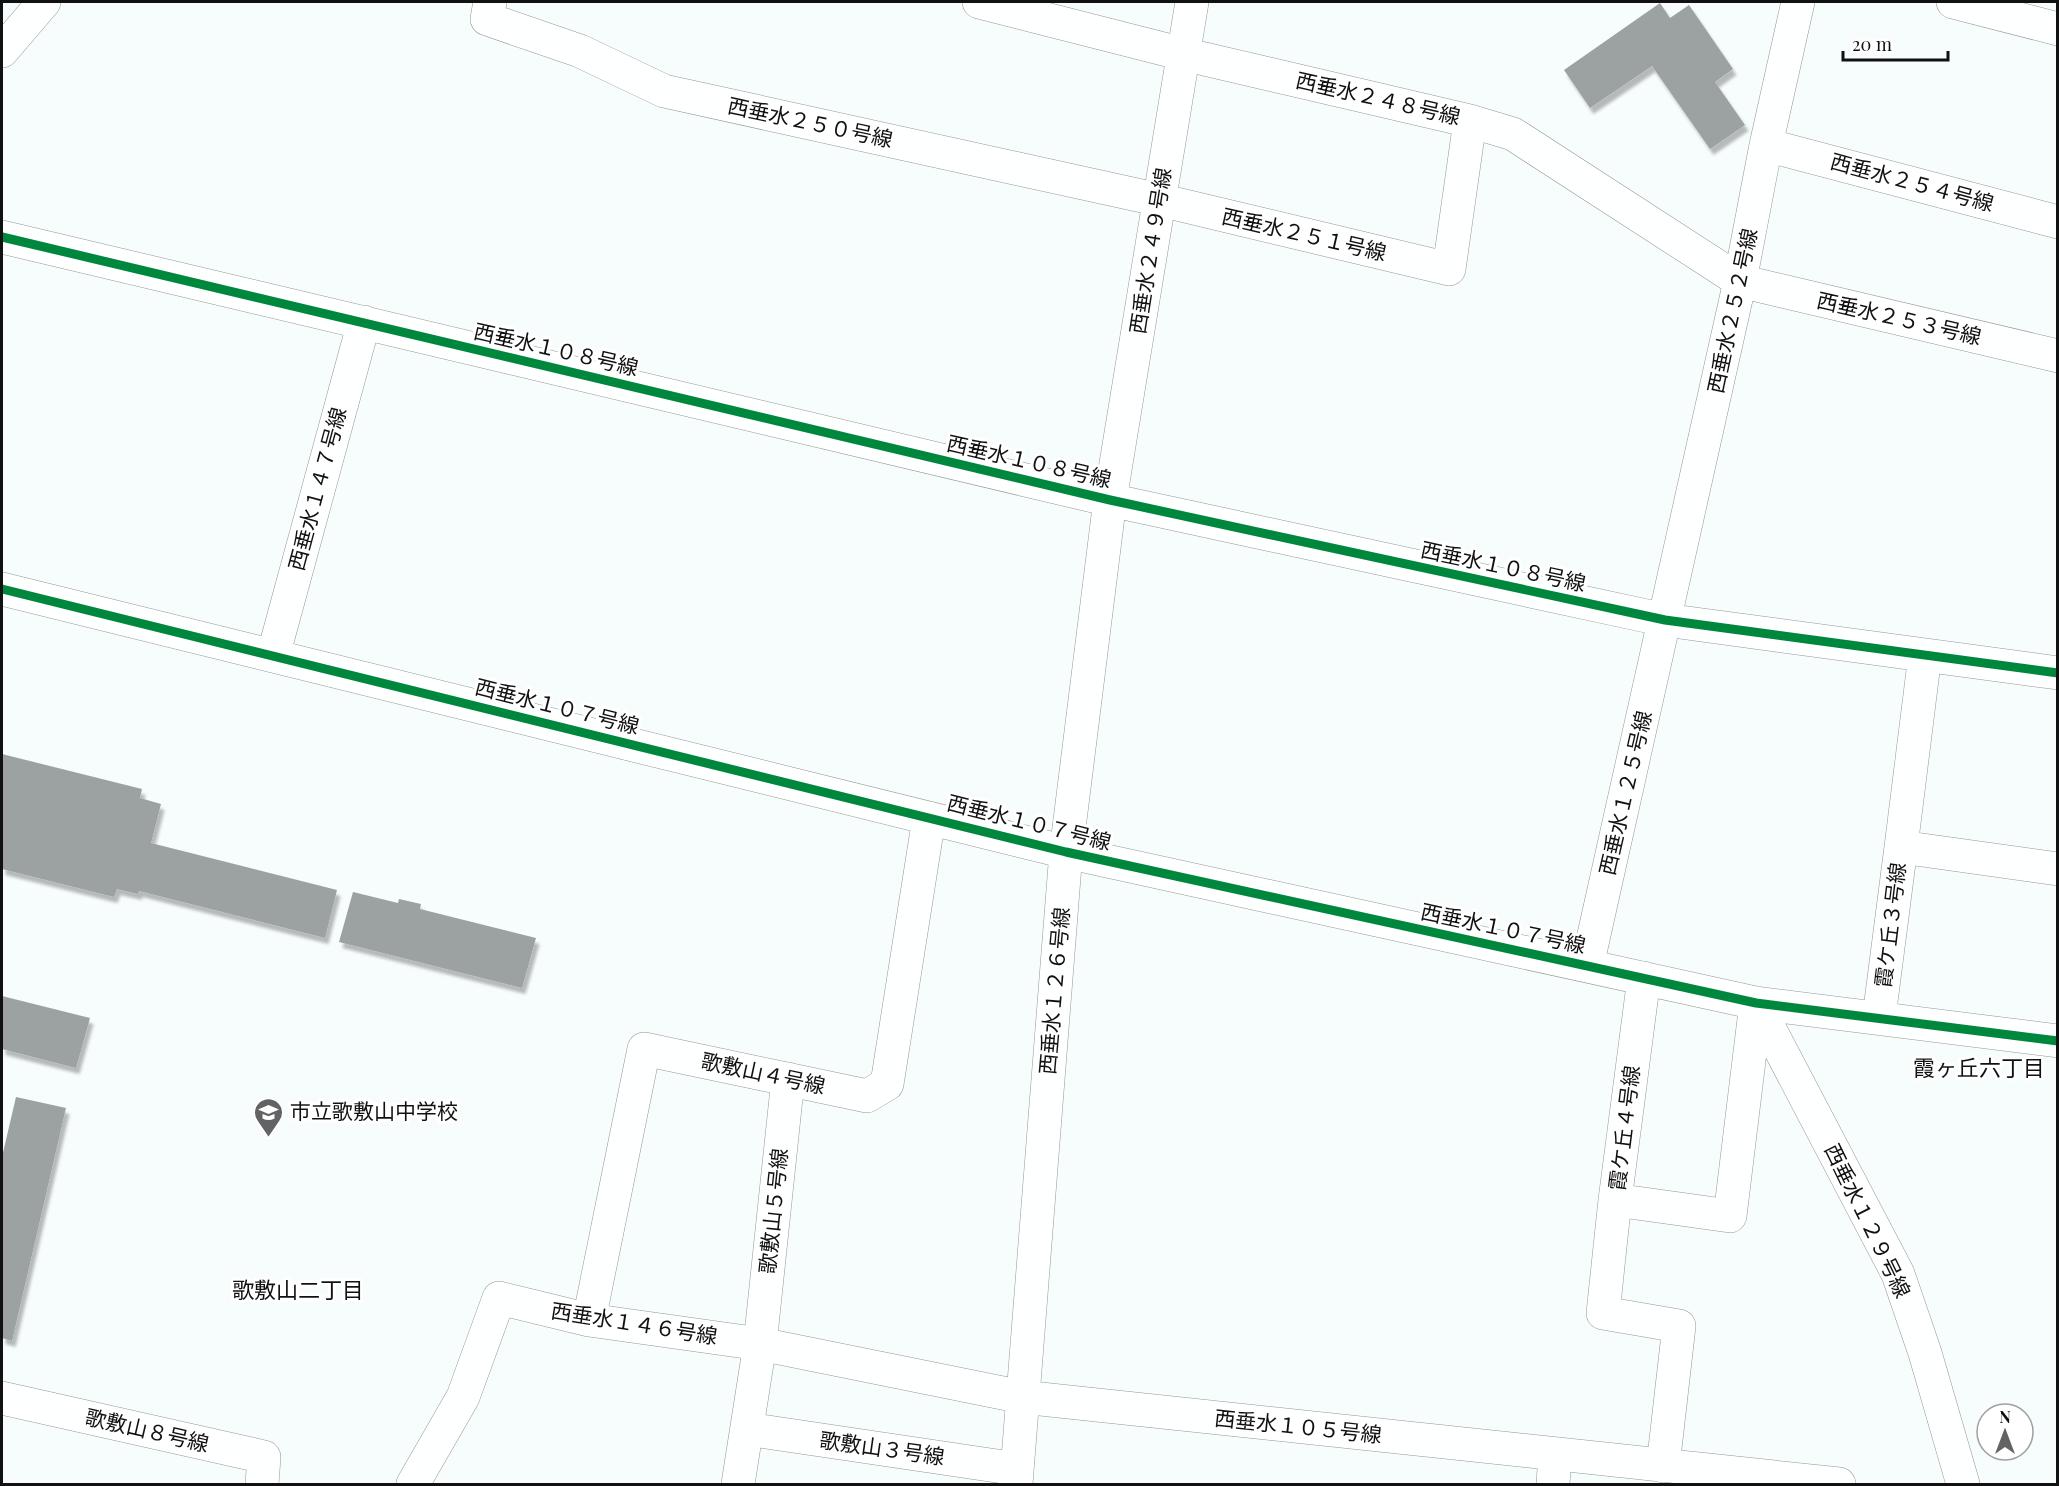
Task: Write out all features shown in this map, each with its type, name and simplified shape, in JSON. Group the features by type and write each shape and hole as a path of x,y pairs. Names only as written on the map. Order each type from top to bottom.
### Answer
{"street":[{"path":"2,51 44,2"},
{"name":"西垂水２５０号線","path":"490,2 487,19 580,51 664,91 1160,200"},
{"name":"西垂水２４８号線","path":"980,2 1183,54 1470,121 1513,134 1740,281"},
{"name":"西垂水２４９号線","path":"1110,500 1192,2"},
{"name":"西垂水２５２号線","path":"1665,620 1740,281 1766,145 1798,2"},
{"path":"1953,2 2058,29"},
{"name":"西垂水２５１号線","path":"1160,200 1449,269 1470,121"},
{"name":"西垂水２５４号線","path":"1766,145 2058,222"},
{"name":"西垂水１０８号線","path":"2,237 1110,500 1665,620 2058,673"},
{"name":"西垂水２５３号線","path":"1740,281 2058,356"},
{"name":"西垂水１４７号線","path":"273,656 364,322"},
{"name":"西垂水１２６号線","path":"1017,1477 1066,852 1110,500"},
{"name":"西垂水１０７号線","path":"2,589 1066,852 1756,1003 2058,1041"},
{"name":"西垂水１２５号線","path":"1587,966 1665,620"},
{"path":"1900,847 1925,655"},
{"name":"歌敷山４号線","path":"589,1320 644,1049 867,1096 887,1084 928,818"},
{"name":"霞ケ丘３号線","path":"1879,1017 1900,847 2058,869"},
{"name":"霞ケ丘４号線","path":"1644,978 1615,1200 1731,1216 1756,1003"},
{"name":"西垂水１２９号線","path":"1756,1003 1898,1274 1925,1353 1963,1485"},
{"name":"歌敷山５号線","path":"738,1485 760,1344 788,1079"},
{"path":"1615,1200 1603,1313 1679,1326 1663,1466"},
{"name":"西垂水１４６号線","path":"413,1485 463,1397 499,1298 589,1320 760,1344"},
{"name":"西垂水１０５号線","path":"760,1344 1023,1397 1554,1469 1663,1466 1839,1485"},
{"name":"歌敷山８号線","path":"2,1398 264,1457 262,1485"},
{"name":"歌敷山３号線","path":"747,1429 1017,1477"}],"building":[{"path":"1660,3 1670,18 1689,5 1733,69 1715,82 1745,125 1710,149 1652,66 1590,108 1564,70"},
{"path":"2,754 142,789 140,798 161,804 151,843 337,890 325,938 139,891 138,894 117,889 114,897 2,869"},
{"path":"353,892 398,903 399,899 421,904 420,909 536,938 522,988 339,942"},
{"path":"2,996 90,1018 76,1068 2,1049"},
{"path":"16,1097 66,1108 12,1341 2,1338 2,1157"}],"cycle path":[{"path":"2,237 1110,500 1665,620 2058,673"},
{"path":"2,589 1066,852 1756,1003 2058,1041"}],"place":[{"name":"市立歌敷山中学校","path":"269,1138"}],"district":[{"name":"霞ヶ丘六丁目","path":"1979,1068"},
{"name":"歌敷山二丁目","path":"298,1290"}]}
